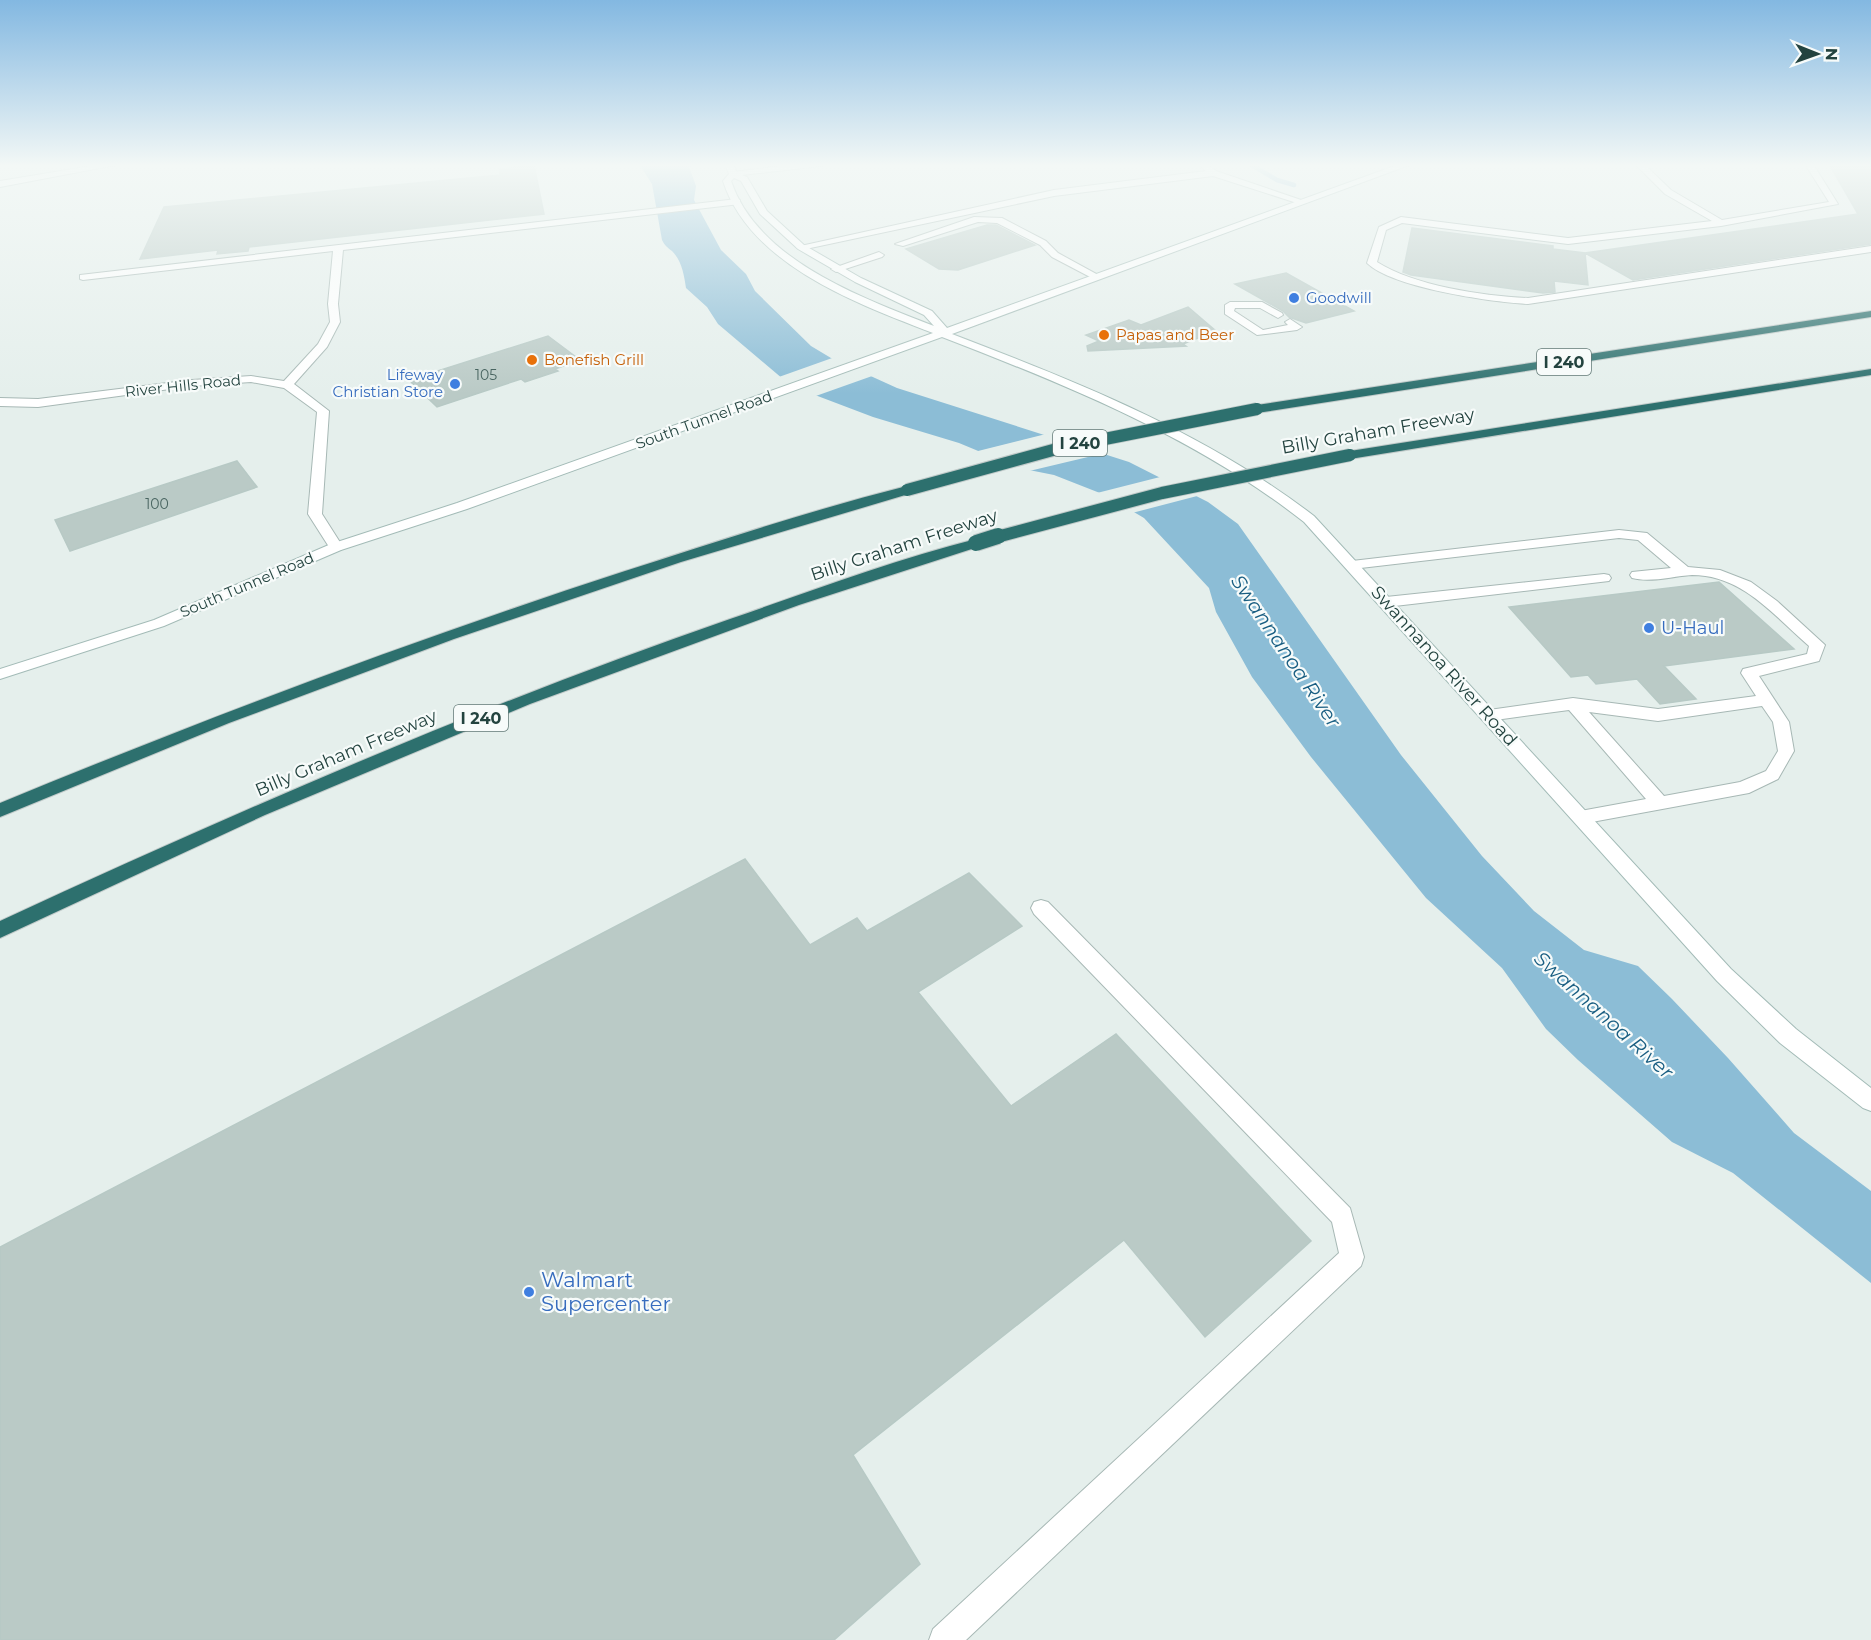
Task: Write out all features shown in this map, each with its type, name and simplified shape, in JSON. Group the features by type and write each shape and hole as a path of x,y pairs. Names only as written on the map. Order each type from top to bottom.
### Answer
{"highway":[{"name":"I 240","path":"0,810 211,723 494,618 630,572 776,527 1064,447 1257,409 1871,314"},
{"name":"Billy Graham Freeway","path":"0,930 258,810 533,696 766,610 1064,516 1147,495 1350,455 1871,372"}],"main road":[{"path":"83,277 403,241"},
{"name":"Swannanoa River Road","path":"768,241 798,264 841,289 908,321 945,333 1134,414 1275,490 1309,519 1352,565 1724,975 1788,1036 1871,1101"},
{"name":"Swannanoa River Road","path":"794,241 836,269 928,313 945,333"},
{"path":"801,247 831,241"},
{"path":"900,244 911,241"},
{"path":"1038,241 1055,255 1095,276"},
{"name":"South Tunnel Road","path":"0,674 159,622 336,547 462,506 749,404 1195,241"},
{"path":"1379,241 1372,263 1392,276 1490,299 1528,301 1871,249"},
{"path":"287,385 323,345 335,322 333,304 338,248"},
{"path":"836,269 879,255"},
{"path":"1278,315 1262,305 1230,305 1229,312 1261,333 1297,327 1290,322"},
{"name":"River Hills Road","path":"0,402 38,403 192,383 251,379 287,385 323,411 315,514 336,547"},
{"path":"1352,565 1619,534 1642,536 1685,572"},
{"path":"1581,817 1743,788 1772,775 1786,751 1781,722 1749,673 1814,657 1817,645 1745,583 1720,574 1685,572 1637,575"},
{"path":"1386,602 1604,578"},
{"path":"1488,715 1573,704 1658,715 1766,700"},
{"path":"1573,704 1660,803"},
{"path":"944,1640 1352,1257 1342,1216 1041,908"}],"water":[{"name":"Swannanoa River","path":"662,241 716,241 721,250 746,274 755,291 811,346 831,358 897,388 1129,462 1208,502 1238,524 1401,755 1482,856 1534,911 1584,950 1638,966 1728,1058 1794,1133 1871,1191 1871,1283 1733,1173 1672,1142 1546,1029 1502,968 1426,898 1311,757 1252,677 1216,612 1209,588 1144,518 1105,495 1054,475 1019,468 959,443 873,417 815,395 783,379 718,324 707,307 686,288 678,259"}],"pier":[{"path":"835,357 875,375 813,397 776,378"},
{"path":"1050,433 1109,452 1025,472 974,452"},
{"path":"1164,476 1201,495 1132,513 1093,494"}],"building":[{"path":"149,241 307,241 249,247 248,251 217,254 218,250 140,259"},
{"path":"935,241 1026,241 1035,245 958,270 939,269 906,249"},
{"path":"1409,241 1510,241 1585,253 1588,285 1554,281 1555,292 1543,293 1403,272"},
{"path":"1672,241 1871,241 1871,244 1633,280 1585,253"},
{"name":"Goodwill","path":"1286,273 1354,311 1306,323 1289,317 1283,311 1235,284"},
{"path":"1188,307 1216,331 1183,344 1186,346 1088,351 1087,346 1099,341 1086,335 1129,320 1141,325"},
{"path":"548,336 580,360 555,369 558,371 525,382 521,379 437,407 409,380"},
{"path":"237,461 257,487 70,551 55,520"},
{"name":"U-Haul","path":"1719,582 1794,649 1664,666 1696,699 1660,704 1637,679 1596,684 1588,675 1571,677 1509,607"},
{"name":"Walmart Supercenter","path":"745,859 810,945 857,918 867,931 969,873 1022,926 918,992 1011,1106 1116,1034 1311,1241 1205,1337 1124,1240 853,1455 920,1564 834,1640 0,1640 0,1247"}],"place":[{"name":"Goodwill","path":"1294,298"},
{"name":"Papas and Beer","path":"1104,335"},
{"name":"Bonefish Grill","path":"532,360"},
{"name":"Lifeway Christian Store","path":"455,384"},
{"name":"U-Haul","path":"1649,628"},
{"name":"Walmart Supercenter","path":"529,1292"}]}
